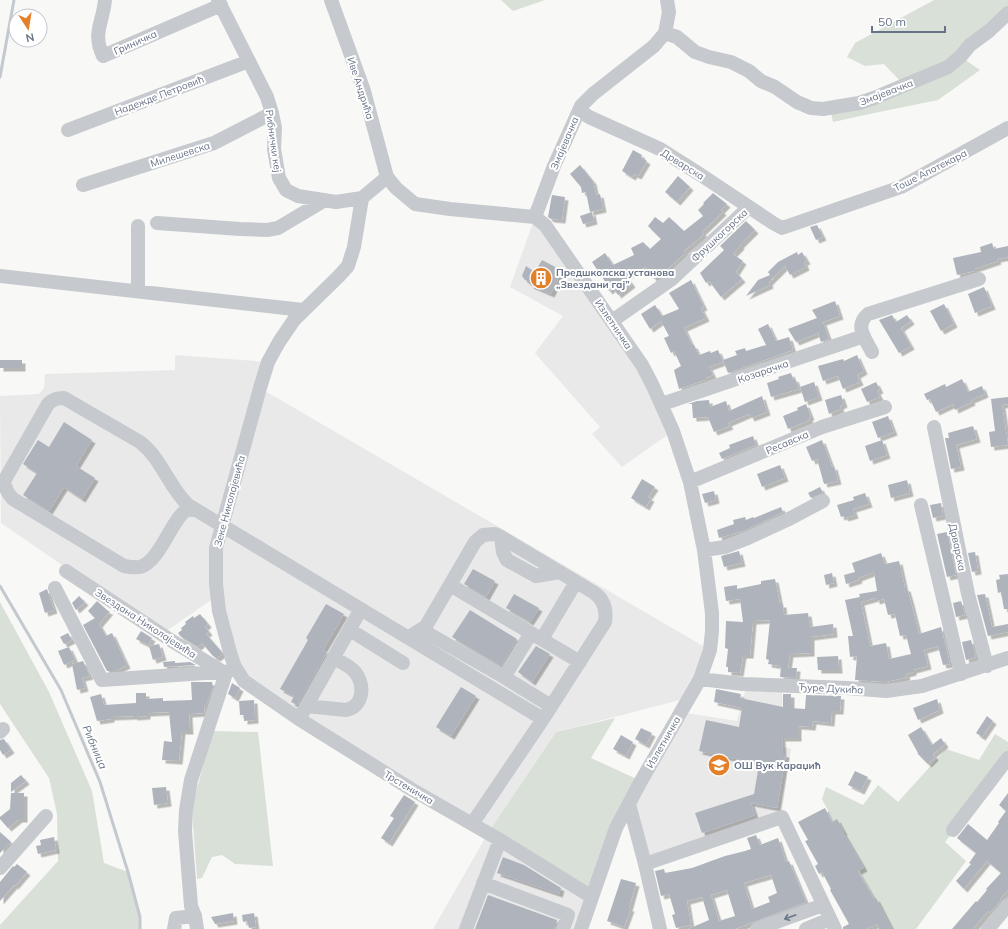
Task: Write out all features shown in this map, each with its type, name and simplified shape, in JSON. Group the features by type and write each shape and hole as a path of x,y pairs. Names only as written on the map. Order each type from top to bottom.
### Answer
{"street":[{"name":"Гриничка","path":"105,0 97,36 98,46 103,56 220,2"},
{"name":"Иве Андрића","path":"331,0 364,91 387,177"},
{"path":"665,33 669,12 667,0"},
{"name":"Рибнички кеј","path":"220,2 267,97 275,128 274,149 279,178 286,190 298,196 336,202 362,198"},
{"name":"Змајевачка","path":"535,217 554,166 578,110 593,94 654,46 665,33 677,37 695,52 731,62 749,71 761,81 775,87 798,102 811,108 823,109 859,103 874,98 948,67 961,56 970,45 989,31 1008,13"},
{"name":"Надежде Петровић","path":"68,130 249,61"},
{"name":"Дрварска","path":"578,110 589,117 660,149 782,228"},
{"name":"Милешевска","path":"83,185 214,143 272,113"},
{"name":"Тоше Апотекара","path":"782,228 901,187 1008,128"},
{"path":"362,198 387,177 396,188 415,204 450,209 535,217"},
{"name":"Зеке Николајевића","path":"231,670 217,596 216,548 260,388 268,362 294,320 348,266 354,247 362,198"},
{"path":"157,223 267,230 278,228 325,200"},
{"name":"Фрушкогорска","path":"612,321 682,271 749,207"},
{"name":"Излетничка","path":"535,217 545,225 552,234 642,365 662,404 673,431 690,482 704,550 712,613 710,650 700,679 616,828 580,929"},
{"path":"138,226 138,291"},
{"path":"0,276 303,310"},
{"path":"872,352 861,327 862,321 868,314 979,280"},
{"name":"Козарачка","path":"662,404 864,336"},
{"path":"194,509 185,511 181,515 154,557 148,563 142,566 124,566 13,499 5,488 4,480 48,404 52,400 64,398 148,448 155,456 175,492 194,509 543,719"},
{"name":"Ресавска","path":"690,482 822,427 885,407"},
{"name":"Дрварска","path":"934,427 968,594 987,666"},
{"path":"704,550 725,547 748,538 823,501"},
{"path":"921,505 961,674"},
{"path":"409,638 414,633 422,630 429,622 479,537 483,534 495,534 560,572 598,596 605,607 605,622 543,719 472,824"},
{"name":"Звездана Николајевића","path":"66,572 172,641 231,670"},
{"path":"504,678 576,582"},
{"path":"450,585 580,662"},
{"name":"Звездана Николајевића","path":"55,588 102,680 231,670"},
{"path":"299,719 361,609"},
{"path":"350,630 403,663"},
{"path":"422,630 551,706"},
{"path":"306,706 346,710 356,706 359,702 361,689 360,681 357,675 348,666 334,658"},
{"name":"Ђуре Дукића","path":"700,679 743,684 886,691 922,686 1007,660"},
{"path":"174,929 176,918 196,922 191,906 186,810 192,780 231,670"},
{"name":"Трстеничка","path":"231,670 244,681 299,719 411,789 500,840 592,897"},
{"path":"953,830 1008,758"},
{"path":"629,804 660,929"},
{"path":"0,868 46,816"},
{"path":"645,864 782,817 832,924 806,929"},
{"path":"466,929 500,840"},
{"path":"483,883 568,915 563,929"},
{"path":"757,929 823,905"},
{"path":"988,929 1008,905"}],"shaded area":[{"path":"501,0 545,0 513,11"},
{"path":"934,0 1008,0 1008,13 961,57 980,70 938,100 833,122 830,108 901,82 884,64 865,66 847,57 855,43"},
{"path":"535,217 612,321 673,431 622,467 592,434 600,427 535,353 563,316 510,287"},
{"path":"175,355 268,362 260,388 710,650 688,698 556,732 488,833 244,681 217,596 162,634 1,523 0,396 39,394 44,388 45,374 175,370"},
{"path":"0,602 49,692 92,791 104,863 128,872 140,917 140,929 0,929 0,925 58,861 57,814 49,778 0,704"},
{"name":"ОШ Вук Караџић","path":"746,688 782,690 784,747 791,749 781,818 645,864 629,804 680,712 737,721"},
{"path":"615,718 591,758 641,781 592,897 488,833 556,732"},
{"path":"212,731 258,732 273,866 235,864 222,855 212,857 202,878 197,879 193,804"},
{"path":"995,734 1008,742 1008,763 945,842 966,861 916,929 890,929 822,799 826,787 863,805 878,785 898,802 946,749 979,760"},
{"path":"488,833 592,897 581,929 433,929"}],"building":[{"path":"633,150 642,155 641,157 647,161 638,176 634,174 632,177 622,171"},
{"path":"580,165 593,181 596,195 600,194 603,209 590,212 586,192 582,193 581,187 570,174"},
{"path":"678,176 690,187 677,202 665,192"},
{"path":"713,193 727,204 721,210 723,212 702,232 704,234 684,251 686,253 666,270 667,272 654,279 646,267 626,276 632,284 618,295 613,288 609,291 604,284 606,283 592,262 605,253 613,265 634,255 631,248 643,242 650,249 661,239 648,226 655,217 663,223 669,217 684,231 703,216 698,210"},
{"path":"552,195 565,197 562,220 551,219 548,217"},
{"path":"592,212 594,221 583,224 580,216"},
{"path":"746,221 755,230 733,254 743,261 736,272 742,279 721,297 709,281 706,283 700,273 724,250 720,246"},
{"path":"817,225 823,237 816,240 810,227"},
{"path":"992,243 994,249 1008,246 1008,257 997,259 998,261 974,269 974,271 957,275 953,258 981,252 980,247"},
{"path":"797,252 798,255 802,252 807,261 804,262 806,267 790,275 785,266 769,282 770,285 746,296 758,280 770,275 768,272 778,262"},
{"name":"Предшколска установа „Звездани гај”","path":"542,260 561,270 551,294 530,285 532,282 525,280 522,276 526,266 535,272"},
{"path":"691,280 704,307 701,308 706,318 684,328 692,345 694,345 699,355 718,350 723,362 709,367 713,375 705,378 705,380 679,389 674,370 681,366 674,351 671,353 664,338 669,336 661,321 650,329 641,314 655,305 662,316 679,309 669,293"},
{"path":"984,287 992,306 975,313 968,294"},
{"path":"835,301 840,316 823,322 829,339 821,342 818,333 796,342 788,329 817,318 812,310"},
{"path":"944,304 954,324 941,331 930,311"},
{"path":"892,315 896,322 907,315 911,321 901,328 911,346 899,353 879,320"},
{"path":"768,324 776,341 789,337 793,350 728,373 723,360 737,355 735,351 745,348 746,351 766,345 758,329"},
{"path":"857,355 864,371 857,375 860,382 843,389 838,376 823,381 818,366 843,359 844,361"},
{"path":"0,360 22,360 22,368 0,368"},
{"path":"791,373 793,379 795,378 799,389 771,397 767,383 779,379 778,377"},
{"path":"962,379 968,392 982,386 985,394 971,400 972,402 955,410 953,404 936,412 930,399 927,400 924,394 945,384 946,387"},
{"path":"814,382 819,397 805,402 800,387"},
{"path":"876,382 880,390 877,391 880,397 867,402 861,389"},
{"path":"841,395 844,404 840,406 841,409 829,414 825,400"},
{"path":"762,396 767,412 751,418 749,414 728,423 730,426 714,432 708,417 693,418 692,404 688,404 697,401 709,400 710,407 726,401 729,411"},
{"path":"1008,397 1008,404 1002,405 1008,445 991,447 989,432 995,431 991,399"},
{"path":"806,404 811,417 809,417 810,420 788,429 783,416 798,410 797,408"},
{"path":"888,416 894,432 878,438 872,422"},
{"path":"64,422 92,440 76,466 95,478 82,499 64,487 49,511 23,495 37,473 23,464 38,440 49,447"},
{"path":"973,426 977,439 956,445 961,467 951,469 945,438 949,438 948,433"},
{"path":"753,436 756,445 722,459 719,453 730,448 729,445"},
{"path":"822,440 832,467 834,466 838,481 824,484 817,459 812,461 806,447"},
{"path":"882,440 887,455 870,461 865,446"},
{"path":"780,465 785,478 762,487 757,474"},
{"path":"642,479 655,487 648,497 651,498 646,507 631,498"},
{"path":"907,480 910,493 891,498 888,485"},
{"path":"820,487 823,493 811,498 808,493"},
{"path":"714,491 716,500 705,503 702,494"},
{"path":"865,493 869,504 853,509 855,515 845,518 844,516 841,517 837,505 854,500 853,497"},
{"path":"941,503 943,516 933,518 930,505"},
{"path":"781,507 783,512 746,530 719,538 717,530 734,524 733,520 745,517 746,520 753,517 754,518"},
{"path":"947,532 956,575 947,577 937,534"},
{"path":"739,551 742,563 724,567 721,556"},
{"path":"975,552 978,571 972,572 968,553"},
{"path":"881,553 885,564 899,561 905,588 907,588 919,634 941,627 950,664 943,665 938,646 924,650 928,666 913,670 913,672 906,674 907,677 886,682 855,680 857,656 850,657 848,636 853,636 845,600 860,597 859,594 877,591 874,572 858,578 859,580 846,584 844,575 855,572 852,563","holes":["876,598 876,601 884,599 888,615 895,614 900,636 906,635 911,654 889,659 886,643 870,646 861,602"]},
{"path":"473,569 495,581 486,597 464,584"},
{"path":"832,573 834,583 826,585 824,575"},
{"path":"1008,574 1008,609 1004,609 1001,592 998,593 996,580 1000,579 999,575"},
{"path":"775,579 780,604 783,604 784,615 808,613 810,627 833,624 834,634 811,637 811,653 790,654 788,668 797,668 796,678 780,677 781,666 768,664 769,660 766,659 770,620 753,621 750,655 743,655 740,673 728,672 728,667 726,667 728,649 725,648 726,621 743,622 740,599 726,601 724,587 737,585 737,589 761,584 761,581"},
{"path":"47,589 54,610 45,613 39,593"},
{"path":"514,594 539,608 530,622 506,608"},
{"path":"985,594 992,627 1008,624 1008,632 988,636 977,595"},
{"path":"79,596 85,602 76,610 72,603"},
{"path":"97,601 108,611 110,611 99,624 106,636 112,633 127,665 115,671 107,671 83,625 95,618 88,611"},
{"path":"961,601 965,615 956,617 953,603"},
{"path":"326,604 344,614 323,650 327,652 297,705 291,702 294,696 280,689 308,640 306,638"},
{"path":"470,610 517,639 501,666 452,637"},
{"path":"200,614 208,624 205,627 209,632 206,634 221,651 222,654 217,658 213,656 202,643 198,647 180,636 178,633 186,624 185,622 193,616 194,618"},
{"path":"141,631 152,638 148,645 136,639"},
{"path":"68,633 72,640 64,644 60,637"},
{"path":"971,640 976,657 966,660 962,642"},
{"path":"159,644 163,657 153,660 149,646"},
{"path":"536,646 550,654 532,682 518,672"},
{"path":"69,647 75,660 64,665 58,651"},
{"path":"838,656 839,670 818,670 817,657"},
{"path":"83,661 90,676 82,678 85,688 77,690 72,664"},
{"path":"175,661 175,663 190,662 196,665 164,667 163,662"},
{"path":"191,682 212,682 213,687 207,703 205,703 204,713 189,714 190,731 182,731 179,761 162,760 164,741 172,742 169,712 147,713 147,716 111,717 111,719 97,721 90,697 101,694 104,705 136,703 136,693 146,693 146,699 163,698 163,701 192,700"},
{"path":"232,683 240,688 235,698 228,694"},
{"path":"461,687 476,696 451,736 436,727"},
{"path":"716,689 741,694 740,698 783,707 783,694 791,694 791,708 805,709 806,695 841,696 840,711 832,711 831,723 813,721 812,727 798,726 798,738 782,738 783,754 786,754 777,808 751,803 755,815 702,833 695,813 754,794 759,764 699,751 706,720 739,727 742,708 714,702"},
{"path":"937,699 940,710 918,720 913,708"},
{"path":"254,700 255,720 244,721 244,715 240,715 239,701"},
{"path":"987,716 993,721 982,737 976,733"},
{"path":"921,727 932,745 941,738 945,744 933,754 935,757 928,764 917,753 908,735"},
{"path":"641,728 652,733 646,745 635,739"},
{"path":"621,735 633,742 626,756 613,749"},
{"path":"4,739 11,750 3,755 0,750 0,740"},
{"path":"855,771 868,777 861,791 848,785"},
{"path":"21,775 26,781 11,792 11,783"},
{"path":"166,787 168,803 154,805 152,788"},
{"path":"11,793 24,793 24,819 19,819 8,828 0,817 10,809"},
{"path":"1008,793 1008,890 990,913 988,911 973,929 952,929 1001,873 987,861 964,889 956,881 971,864 969,863 976,853 957,838 968,824 987,840 1006,811 999,805"},
{"path":"404,795 415,802 389,843 381,838 394,818 390,816"},
{"path":"825,808 832,822 837,819 864,868 858,871 874,899 876,898 892,929 879,929 877,924 867,929 843,929 843,927 849,924 822,872 819,874 815,866 818,864 805,841 808,840 798,822"},
{"path":"0,832 11,842 0,853"},
{"path":"756,835 760,845 778,838 786,862 789,861 806,902 735,929 688,929 709,920 702,897 687,901 691,925 676,928 672,915 675,914 669,894 661,896 655,871 664,869 665,873 692,868 725,856 751,849 747,838","holes":["771,875 777,893 768,897 770,902 752,909 744,883","727,890 735,916 719,921 711,895"]},
{"path":"54,837 56,850 38,854 36,846 41,845 40,840"},
{"path":"503,857 524,865 561,888 559,894 497,873"},
{"path":"17,864 27,872 0,901 0,882 13,866 14,867"},
{"path":"621,879 636,883 629,908 631,908 624,927 607,921"},
{"path":"488,895 557,920 555,929 475,929"},
{"path":"233,913 234,921 215,924 211,917"},
{"path":"254,913 256,927 249,928 247,921 243,922 242,915"}],"waterway":[{"name":"Рибница","path":"0,77 14,0"},
{"name":"Рибница","path":"0,586 61,690 100,782 128,872 140,917 140,929"}],"place":[{"name":"Предшколска установа „Звездани гај”","path":"541,278"},
{"name":"ОШ Вук Караџић","path":"719,765"}]}
